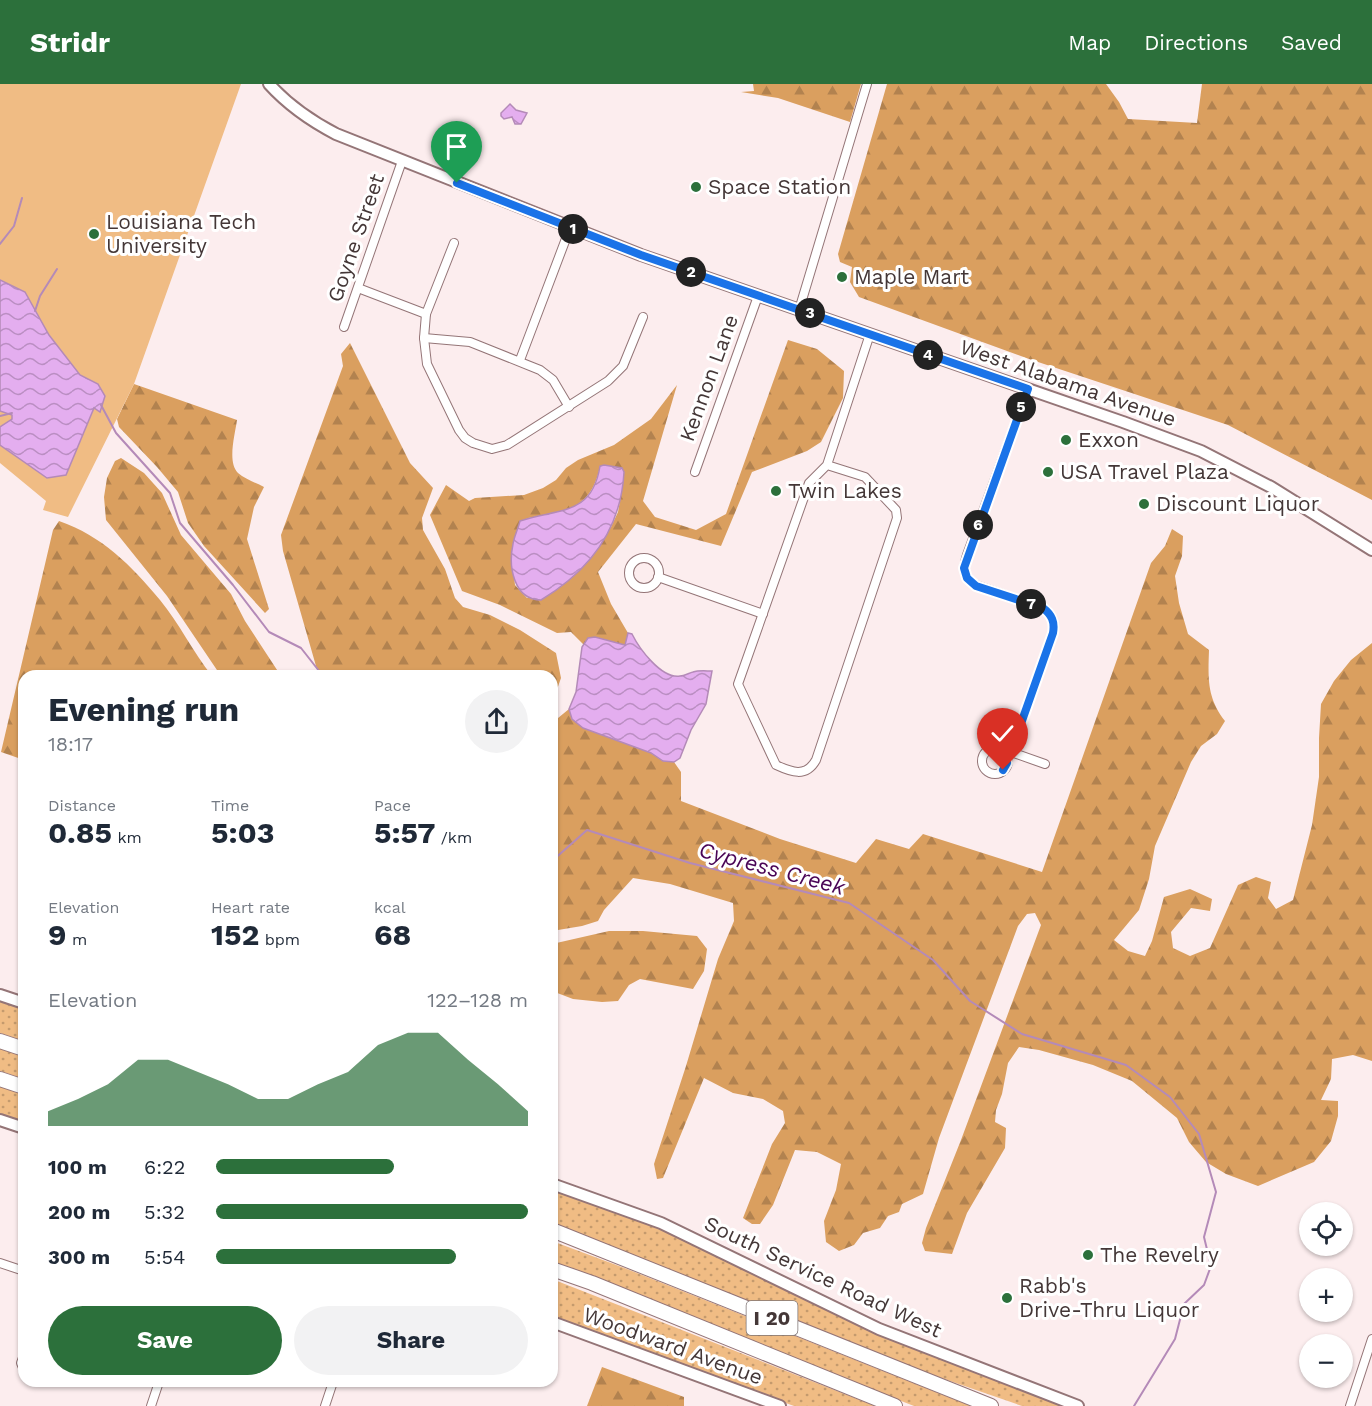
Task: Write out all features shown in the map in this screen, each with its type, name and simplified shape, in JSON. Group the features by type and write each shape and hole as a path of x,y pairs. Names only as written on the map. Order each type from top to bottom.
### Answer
{"highway":[{"path":"0,1041 18,1048"},
{"path":"0,1078 18,1085"},
{"name":"I 20","path":"558,1232 992,1406"},
{"name":"I 20","path":"558,1271 895,1406"}],"main road":[{"name":"West Alabama Avenue","path":"269,84 295,108 324,128 570,228 1201,451 1302,505 1372,550"},
{"path":"0,995 18,1001"},
{"path":"0,1120 18,1126"},
{"name":"South Service Road West","path":"558,1186 661,1223 879,1329 1078,1406"},
{"name":"Woodward Avenue","path":"558,1324 780,1406"}],"street":[{"path":"800,310 867,84"},
{"name":"Goyne Street","path":"344,327 402,160"},
{"path":"519,360 570,228"},
{"path":"454,243 426,314 424,338 427,364 431,373 459,430 473,443 492,449 500,448 608,381 623,366 643,317"},
{"path":"358,288 426,314"},
{"name":"Kennon Lane","path":"695,472 758,296"},
{"path":"827,465 865,477 896,510 897,518 816,760 812,768 794,773 776,765 738,684 809,483 827,465 870,334"},
{"path":"424,338 470,342 519,360 547,375 569,407"},
{"path":"1028,389 964,568 967,578 976,586 1043,608 1054,622 1053,633 1009,754 1045,764"},
{"path":"648,558 658,568 658,577 652,586 637,587 629,579 628,569 634,560 648,558"},
{"path":"658,577 763,614"},
{"path":"0,1263 18,1269"},
{"path":"1350,1406 1372,1339"},
{"path":"151,1406 157,1387"},
{"path":"325,1406 331,1387"}],"shaded area":[{"name":"Louisiana Tech University","path":"0,84 241,84 134,384 68,517 43,510 46,501 0,463"},
{"path":"0,999 18,1005 18,1039 0,1033"},
{"path":"0,1048 18,1054 18,1077 0,1071"},
{"path":"0,1086 18,1092 18,1120 0,1114"},
{"path":"558,1189 703,1246 1067,1406 1022,1406 924,1372 664,1267 558,1227"},
{"path":"558,1243 971,1406 914,1406 558,1266"},
{"path":"558,1281 875,1406 794,1406 558,1319"}],"green space":[{"path":"753,84 861,84 850,122 778,98 741,92 754,91"},
{"path":"887,84 1106,84 1128,119 1197,123 1202,84 1372,84 1372,500 1228,425 1032,360 859,297 850,282 852,267 840,262 838,254"},
{"path":"788,340 817,349 844,371 843,398 821,442 807,451 752,472 721,546 636,524 598,572 611,604 628,633 625,645 595,637 588,638 584,645 571,632 557,633 500,605 462,591 430,515 446,485 469,501 475,498 524,495 543,488 556,480 566,468 578,460 614,445 651,419 677,385 643,501 655,517 696,530 726,514","holes":["600,466 623,483 618,512 611,527 582,568 558,589 527,598 515,585 512,557 528,518 554,514 584,500 591,491"]},
{"path":"350,343 410,463 433,488 422,518 423,530 445,569 455,598 463,607 490,615 520,630 556,653 561,678 558,687 558,670 317,670 283,551 281,535 343,366 341,354"},
{"path":"134,384 237,420 232,455 235,468 244,477 264,487 254,507 247,539 269,609 265,613 204,546 188,523 178,492 119,427 117,419"},
{"path":"121,458 144,473 162,493 181,535 231,594 245,621 277,670 217,670 167,596 106,520 104,497 107,478 115,461"},
{"path":"59,521 89,535 115,553 138,575 167,609 208,670 20,670 53,530"},
{"path":"1172,529 1183,536 1182,556 1175,576 1179,603 1188,634 1209,650 1210,688 1219,713 1225,721 1217,734 1201,746 1191,762 1155,846 1149,879 1139,910 1114,940 1128,951 1145,956 1152,941 1164,897 1190,889 1212,899 1210,911 1191,908 1171,932 1173,948 1190,956 1210,948 1238,885 1256,877 1271,882 1268,898 1276,909 1293,900 1312,825 1319,777 1321,704 1334,681 1351,660 1372,643 1372,1061 1353,1055 1332,1059 1331,1079 1321,1100 1338,1101 1338,1116 1331,1141 1314,1162 1258,1186 1226,1174 1206,1162 1189,1142 1177,1118 1132,1081 1093,1065 1039,1050 1019,1047 1008,1063 1002,1094 996,1110 995,1122 1006,1128 1005,1148 967,1213 952,1254 925,1251 922,1243 926,1228 1041,925 1035,913 1027,914 1018,926 939,1138 923,1194 902,1204 899,1212 888,1216 880,1228 863,1233 854,1245 839,1251 826,1242 824,1221 836,1190 841,1164 817,1152 795,1150 773,1205 760,1224 752,1224 743,1218 772,1144 785,1123 783,1111 763,1099 733,1093 704,1078 663,1178 657,1179 654,1164 718,959 734,921 733,903 670,884 633,878 604,910 598,921 558,930 558,718 569,709 572,719 651,753 663,761 674,762 681,772 681,801 780,839 856,863 876,839 909,849 923,834 1042,872 1151,563 1165,546"},
{"path":"18,679 18,758 1,752"},
{"path":"609,931 643,931 697,936 707,949 704,971 693,989 640,979 629,985 618,1001 602,1002 573,999 558,993 558,943"},
{"path":"602,1367 684,1397 684,1406 587,1406"}],"water":[{"path":"510,104 516,110 527,113 521,124 515,124 512,117 504,119 501,116"},
{"path":"0,280 25,292 49,335 80,375 98,384 105,396 100,412 94,408 66,475 47,478 0,445 0,427 12,419 12,415 0,411"},
{"path":"600,466 622,468 624,472 622,493 609,530 588,562 574,576 541,600 532,599 519,588 515,581 511,562 520,521 571,508 581,502 596,482"},
{"path":"628,633 632,634 640,647 665,673 680,676 698,671 712,671 706,704 691,730 680,758 674,762 663,761 651,753 583,728 572,719 569,709 576,692 582,647 588,638 595,637 625,645"}],"waterway":[{"path":"0,244 14,226 22,198"},
{"path":"35,311 40,296 57,269"},
{"name":"Cypress Creek","path":"101,405 116,433 170,493 180,523 233,585 269,632 301,648 318,670"},
{"path":"0,416 12,413"},
{"name":"Cypress Creek","path":"558,856 587,830 690,863 849,903 933,960 970,1001 1022,1034 1126,1065 1170,1097 1199,1134 1216,1192 1204,1237 1211,1266 1204,1285 1184,1304 1175,1339 1134,1406"}],"place":[{"name":"Space Station","path":"696,187"},
{"name":"Louisiana Tech University","path":"94,234"},
{"name":"Maple Mart","path":"842,277"},
{"name":"Exxon","path":"1066,440"},
{"name":"USA Travel Plaza","path":"1048,472"},
{"name":"Twin Lakes","path":"776,491"},
{"name":"Discount Liquor","path":"1144,504"},
{"name":"The Revelry","path":"1088,1255"},
{"name":"Rabb's Drive-Thru Liquor","path":"1007,1298"}],"route":[{"path":"457,183 641,255 1028,389 964,564 967,578 976,586 1043,608 1054,622 1053,633 1011,752 1006,755 1007,763 1003,770"}]}
